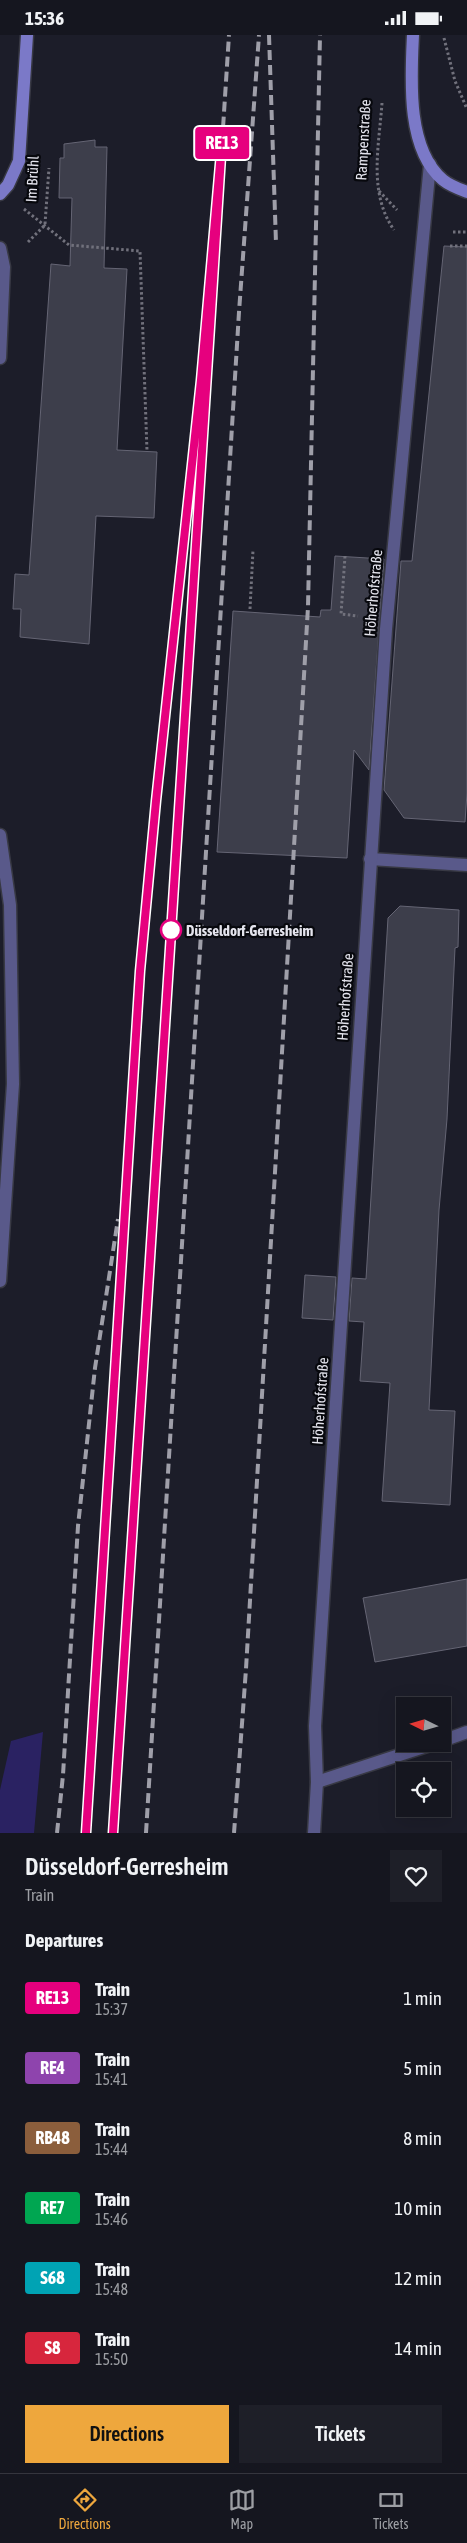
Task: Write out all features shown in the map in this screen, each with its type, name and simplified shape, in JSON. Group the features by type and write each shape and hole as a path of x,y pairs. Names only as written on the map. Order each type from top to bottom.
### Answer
{"main road":[{"name":"Im Brühl","path":"1,194 19,161 27,35"},
{"path":"413,35 413,110 419,139 430,164 443,180 467,193"}],"street":[{"name":"Höherhofstraße","path":"314,1833 317,1782 315,1726 370,859 386,629 430,164"},
{"path":"0,248 4,267 0,358"},
{"path":"0,835 10,905 13,1084 0,1281"},
{"path":"370,859 467,865"},
{"path":"451,1738 467,1732"},
{"path":"317,1782 406,1753"}],"path":[{"path":"443,35 455,81 466,108"},
{"name":"Rampenstraße","path":"382,98 376,189 385,217 396,232"},
{"name":"Im Brühl","path":"45,225 49,165"},
{"path":"32,215 69,245 140,251 147,451"},
{"path":"20,247 35,238 45,225"},
{"path":"250,609 253,550"},
{"path":"345,556 341,614 358,617"}],"shaded area":[{"path":"43,1732 34,1833 0,1833 0,1790 11,1741"}],"building":[{"path":"95,140 95,147 107,147 104,268 127,269 117,450 157,452 154,518 96,516 89,644 20,637 21,609 13,609 15,574 29,575 51,264 70,266 72,198 59,198 60,158 64,158 64,144"},
{"path":"444,246 467,247 467,793 465,822 404,818 384,790 401,561 412,561"},
{"path":"335,556 384,559 369,770 354,750 347,858 217,852 233,611 320,617 321,610 331,610"},
{"path":"400,906 459,910 458,947 455,948 447,1119 439,1210 429,1410 455,1411 450,1505 382,1501 390,1383 360,1381 364,1322 349,1321 352,1278 366,1279 388,918"},
{"path":"305,1275 336,1277 333,1320 302,1318"},
{"path":"467,1579 467,1646 375,1662 363,1598"}],"railway":[{"path":"113,1833 229,35"},
{"path":"146,1833 239,312 259,35"},
{"path":"269,35 276,243"},
{"path":"234,1833 246,1669 308,607 320,35"},
{"path":"86,1833 140,971 155,800 196,428"},
{"path":"57,1833 63,1775 78,1526 95,1368 118,1219"}],"train":[{"name":"RE13","path":"86,1833 140,971 156,801 201,380 222,141 113,1833"}],"place":[{"name":"Düsseldorf-Gerresheim","path":"171,930"}]}
